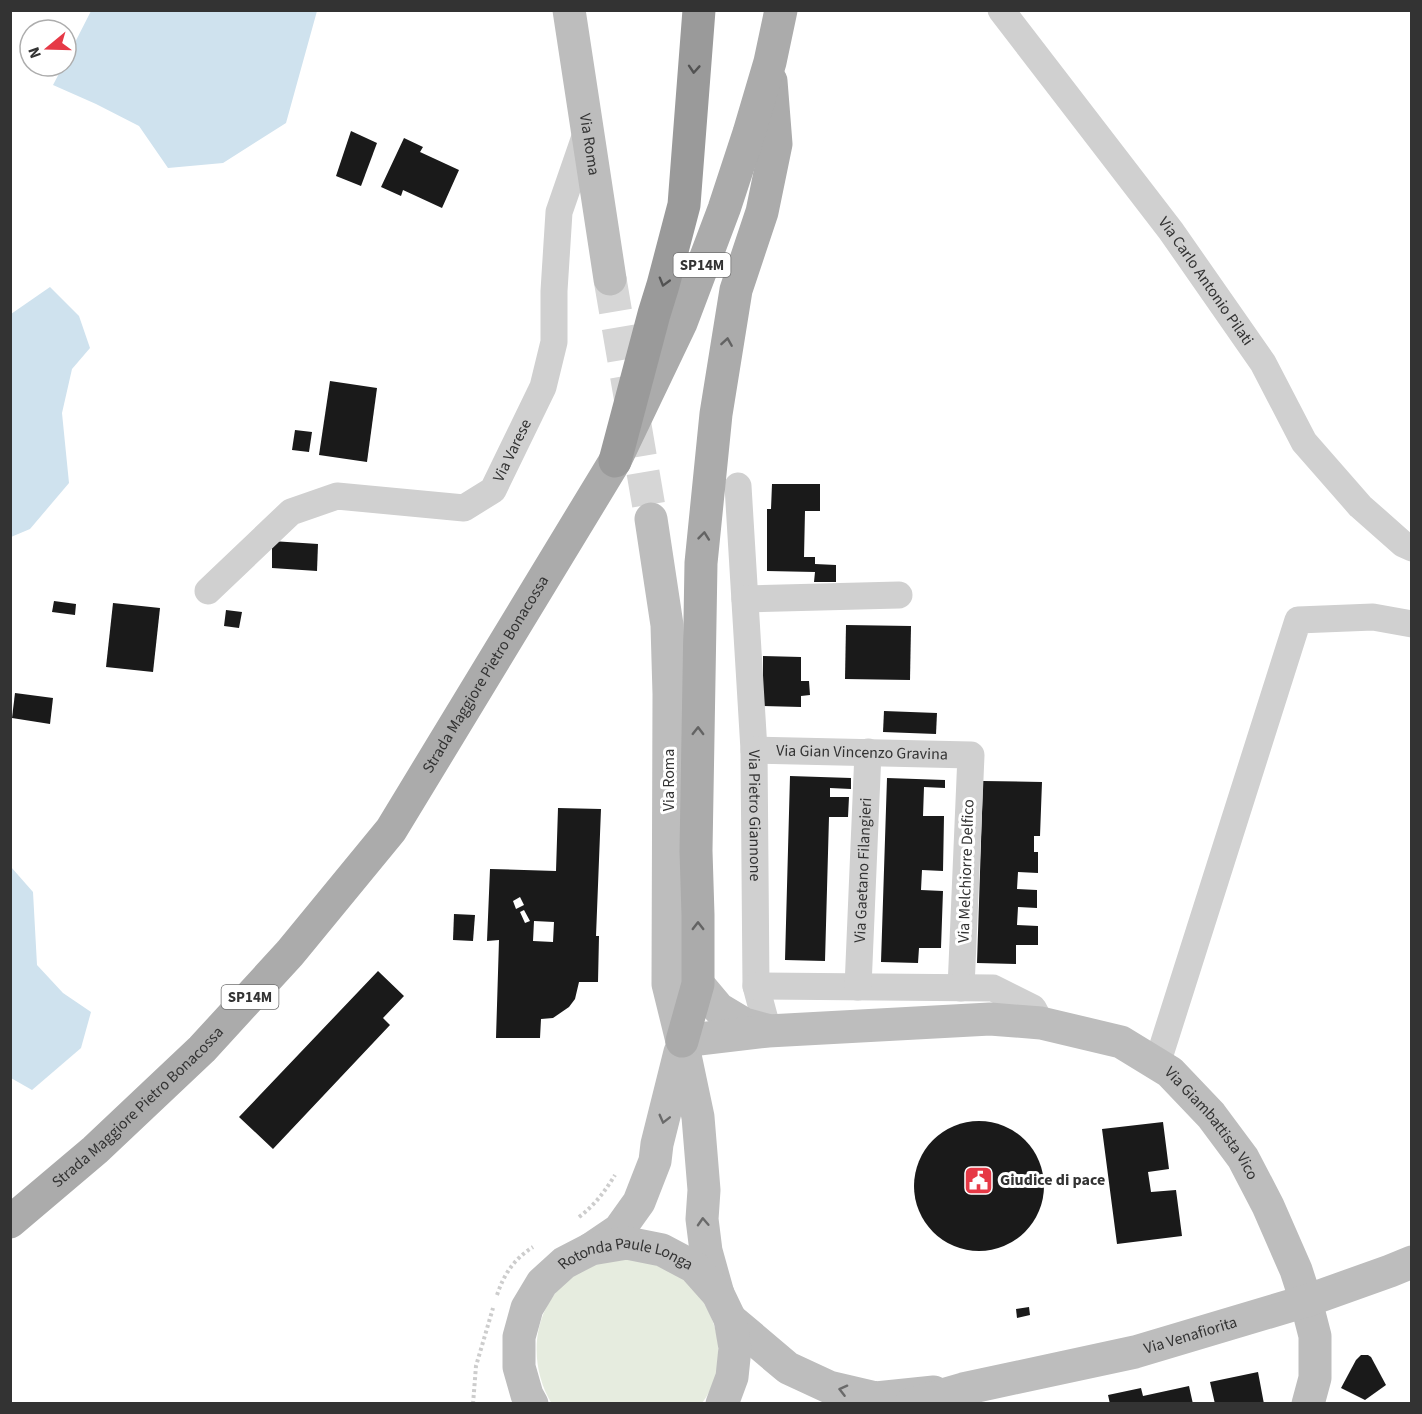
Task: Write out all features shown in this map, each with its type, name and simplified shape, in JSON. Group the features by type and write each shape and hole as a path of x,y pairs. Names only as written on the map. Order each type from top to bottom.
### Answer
{"highway":[{"path":"615,460 684,205 699,10"}],"main road":[{"name":"Via Roma","path":"569,10 610,279"},
{"name":"Strada Maggiore Pietro Bonacossa","path":"10,1222 95,1150 202,1049 290,953 391,830 615,460 681,322 723,209 770,62 781,10"},
{"path":"682,1041 698,984 696,851 701,563 716,414 736,290 762,212 776,144 770,62"},
{"name":"Via Roma","path":"651,519 667,625 669,694 668,984 698,1117 704,1190 702,1219 706,1251 724,1306"},
{"name":"Via Giambattista Vico","path":"698,984 719,1009 744,1024 768,1031"},
{"name":"Via Giambattista Vico","path":"682,1041 768,1031 990,1019 1041,1023 1121,1042 1170,1072 1211,1114 1243,1158 1268,1206 1296,1270 1315,1336 1315,1378 1308,1404"},
{"name":"Via Roma","path":"591,1249 619,1230 639,1202 655,1161 682,1041"},
{"name":"Rotonda Paule Longa","path":"532,1404 519,1367 519,1337 527,1308 542,1283 564,1263 591,1249 627,1243 662,1250 694,1267 724,1306"},
{"name":"Via Venafiorita","path":"911,1404 963,1389 1135,1352 1306,1301 1412,1262"},
{"path":"722,1404 732,1377 735,1348 724,1306"},
{"name":"Via Venafiorita","path":"724,1306 788,1368 829,1387 876,1398 963,1389"},
{"path":"515,1404 519,1367"}],"street":[{"name":"Via Carlo Antonio Pilati","path":"1001,10 1172,231 1263,363 1304,442 1360,506 1403,544 1412,548"},
{"name":"Via Varese","path":"208,591 291,512 337,496 464,508 493,490 543,387 554,342 554,291 559,212 587,131"},
{"name":"Via Pietro Giannone","path":"738,486 754,750 756,986 768,1031"},
{"path":"745,599 899,595"},
{"path":"1157,1064 1298,620 1373,616 1412,624"},
{"name":"Via Gian Vincenzo Gravina","path":"754,750 971,755"},
{"name":"Via Gaetano Filangieri","path":"858,987 868,752"},
{"name":"Via Melchiorre Delfico","path":"961,988 971,755"},
{"path":"756,986 993,988 1033,1008 1041,1023"}],"shaded area":[{"path":"630,1259 676,1274 695,1290 705,1305 717,1337 719,1354 717,1371 711,1388 702,1403 552,1404 543,1385 538,1365 537,1344 540,1324 547,1306 558,1290 574,1276 602,1263"}],"water":[{"path":"91,10 317,11 286,123 223,163 168,168 139,126 53,85 57,78 78,78 78,36"},
{"path":"50,287 79,316 90,348 72,369 62,413 69,483 30,529 11,537 11,314"},
{"path":"11,867 33,892 37,965 63,993 91,1012 81,1048 32,1090 11,1078"}],"building":[{"path":"351,131 377,143 361,186 336,176"},
{"path":"404,138 423,147 420,152 459,170 442,208 403,190 401,196 381,187"},
{"path":"330,381 377,388 367,462 319,455"},
{"path":"295,430 312,432 309,452 292,450"},
{"path":"772,484 820,484 820,511 805,511 804,557 815,557 815,564 836,565 836,582 814,582 815,572 767,571 767,509 771,509"},
{"path":"272,541 318,544 317,571 272,568"},
{"path":"54,601 76,604 75,615 52,612"},
{"path":"113,603 160,608 153,672 106,667"},
{"path":"226,610 242,612 239,628 224,626"},
{"path":"846,625 911,626 910,680 845,679"},
{"path":"763,656 801,657 801,681 809,681 810,695 801,696 801,707 763,706"},
{"path":"15,693 53,698 50,724 12,718"},
{"path":"884,711 937,713 936,734 883,732"},
{"path":"790,776 851,778 851,789 830,788 830,797 849,797 848,817 829,817 825,961 785,960"},
{"path":"887,778 945,780 945,788 924,787 923,816 944,816 943,871 922,870 921,890 943,891 941,948 919,948 918,963 881,962"},
{"path":"983,781 1042,782 1040,836 1034,836 1034,852 1038,852 1038,873 1018,872 1017,889 1037,890 1037,908 1018,907 1017,925 1038,926 1038,945 1016,945 1016,964 977,963"},
{"path":"558,808 601,809 596,936 599,936 598,982 579,982 575,999 569,1007 553,1018 541,1019 540,1038 496,1038 499,940 487,941 490,869 556,871","holes":["520,897 524,905 516,909 513,901","524,910 530,921 525,923 520,912","534,921 554,922 553,942 533,941"]},
{"path":"454,914 475,915 473,941 453,940"},
{"path":"378,971 404,996 383,1018 390,1025 273,1149 239,1117"},
{"name":"Giudice di pace","path":"979,1121 1004,1126 1025,1140 1039,1161 1044,1186 1039,1211 1025,1232 1004,1246 979,1251 954,1246 933,1232 919,1211 914,1186 919,1161 933,1140 954,1126"},
{"path":"1163,1122 1169,1169 1148,1172 1151,1192 1176,1190 1182,1236 1117,1244 1102,1129"},
{"path":"1029,1307 1030,1315 1017,1318 1016,1309"},
{"path":"1361,1355 1371,1357 1386,1385 1365,1400 1341,1388"},
{"path":"1258,1372 1264,1404 1215,1404 1210,1382"},
{"path":"1189,1386 1193,1404 1110,1404 1108,1395 1141,1388 1143,1396"}],"tunnel":[{"path":"610,279 651,519"}],"place":[{"name":"Giudice di pace","path":"979,1180"}]}
